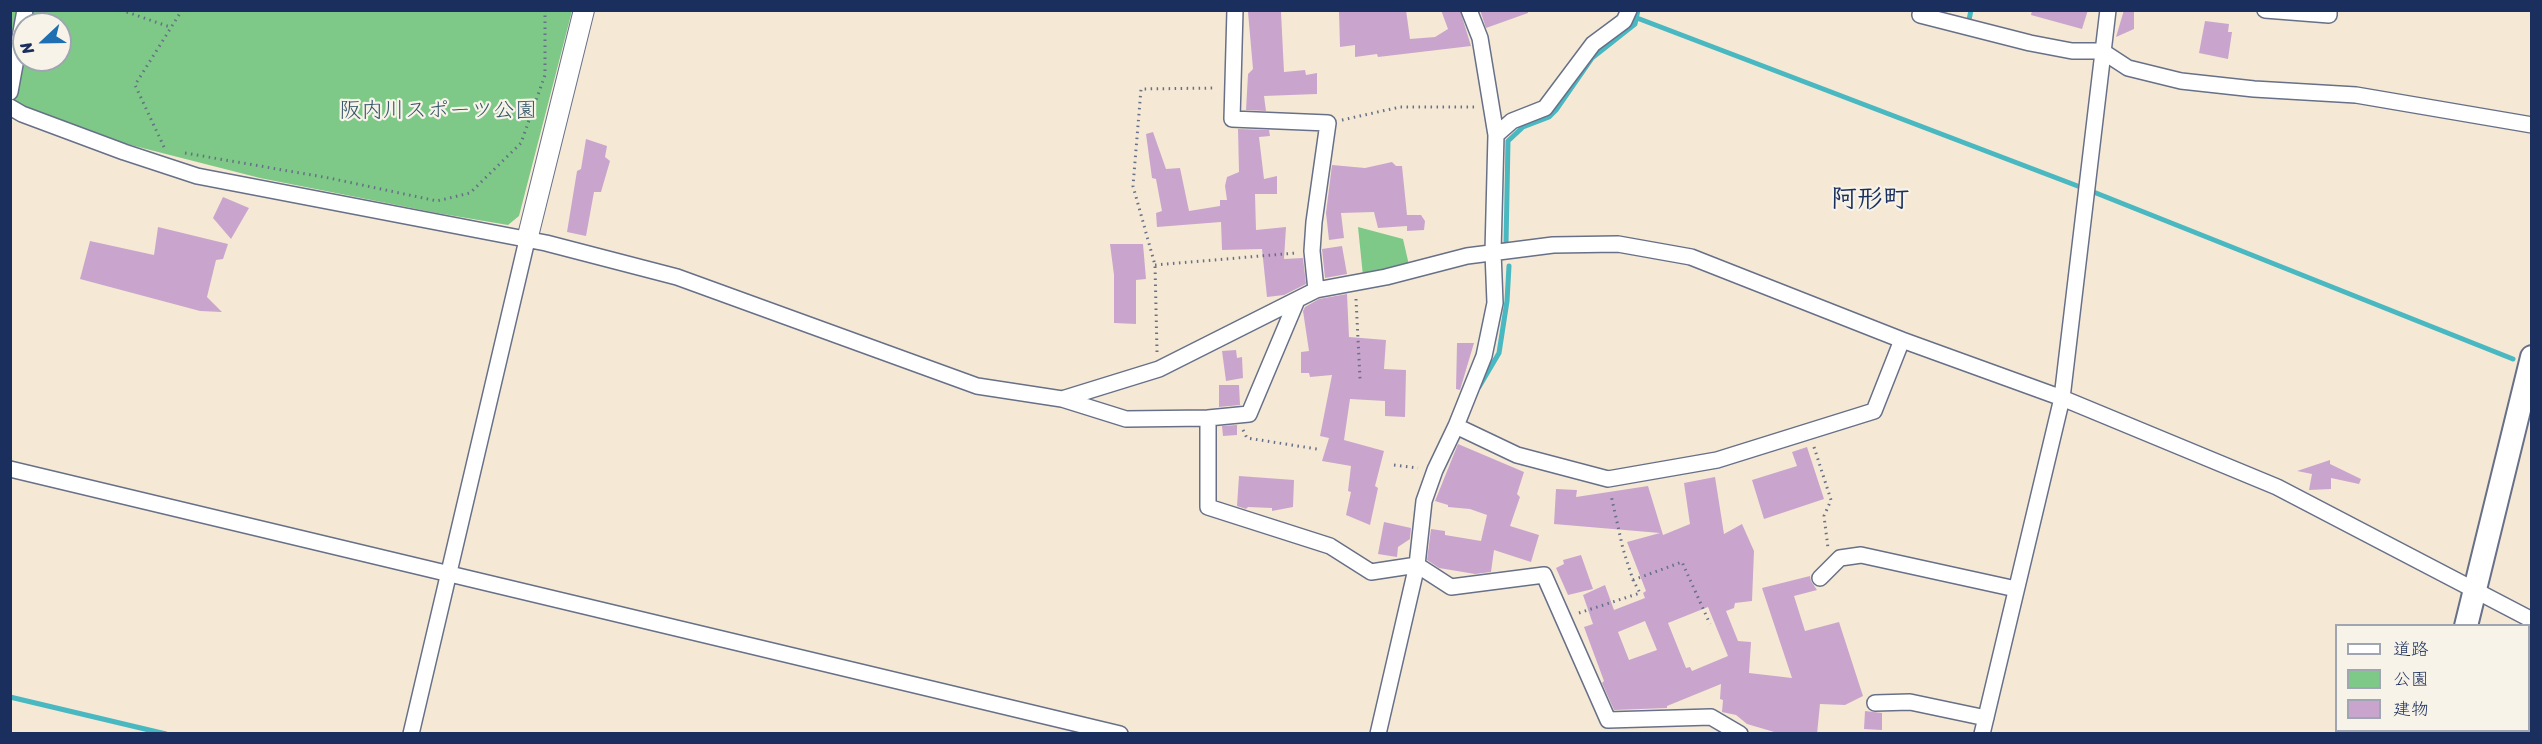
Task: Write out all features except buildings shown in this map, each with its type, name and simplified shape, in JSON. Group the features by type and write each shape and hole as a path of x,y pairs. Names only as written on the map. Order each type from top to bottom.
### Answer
{"main road":[{"path":"2466,624 2532,357"}],"street":[{"path":"10,92 25,10"},
{"path":"411,734 527,240 584,10"},
{"path":"1235,10 1232,119 1328,123 1314,222 1312,251 1316,290"},
{"path":"1378,734 1417,565 1424,501 1484,356 1495,303 1493,252 1496,135 1480,38 1469,10"},
{"path":"1496,135 1512,121 1545,108 1593,44 1624,21 1629,10"},
{"path":"1921,10 1920,15 2030,44 2072,51 2102,51 2128,68 2181,81 2254,89 2356,95 2532,125"},
{"path":"1875,703 1910,702 1984,726 2062,398 2108,10"},
{"path":"2265,10 2329,15 2329,10"},
{"path":"10,107 22,114 124,152 197,176 546,243 677,277 977,386 1062,399 1126,419 1208,418 1249,414 1297,300"},
{"path":"1062,399 1159,369 1316,290 1493,252 1553,246 1618,244 1691,257 1902,340 2062,398 2277,487 2532,620"},
{"path":"1456,426 1517,455 1608,479 1717,460 1874,411 1902,340"},
{"path":"1208,418 1208,507 1330,546 1371,572 1417,565 1451,587 1544,575 1608,720 1711,717 1740,734"},
{"path":"10,469 1120,734"},
{"path":"1825,572 1840,558 1861,555 2016,589"}],"path":[{"path":"121,10 171,27"},
{"path":"165,149 135,85 182,10"},
{"path":"176,151 329,178 437,201 470,193 521,143 545,75 544,10"},
{"path":"1159,369 1155,265 1133,186 1141,89 1234,88"},
{"path":"1328,123 1400,107 1492,106"},
{"path":"1155,265 1312,251"},
{"path":"1358,282 1356,294 1360,380"},
{"path":"1249,414 1243,432 1247,438 1317,449"},
{"path":"1809,431 1831,500 1824,516 1825,572"},
{"path":"1395,465 1435,470"},
{"path":"1563,619 1640,593 1633,580 1608,479"},
{"path":"1633,580 1682,562 1710,624"}],"green space":[{"name":"阪内川スポーツ公園","path":"11,11 572,11 519,216 508,225 260,178 115,141 11,107"},
{"path":"1358,227 1403,239 1409,265 1363,276"}],"waterway":[{"path":"1506,244 1508,141 1523,127 1549,117 1556,110 1592,58 1635,24 1638,10"},
{"path":"1969,20 1971,10"},
{"path":"1637,18 2096,193 2513,359"},
{"path":"1479,387 1499,353 1507,301 1509,266"},
{"path":"10,697 166,734"}],"district":[{"name":"阿形町","path":"1870,200"}]}
